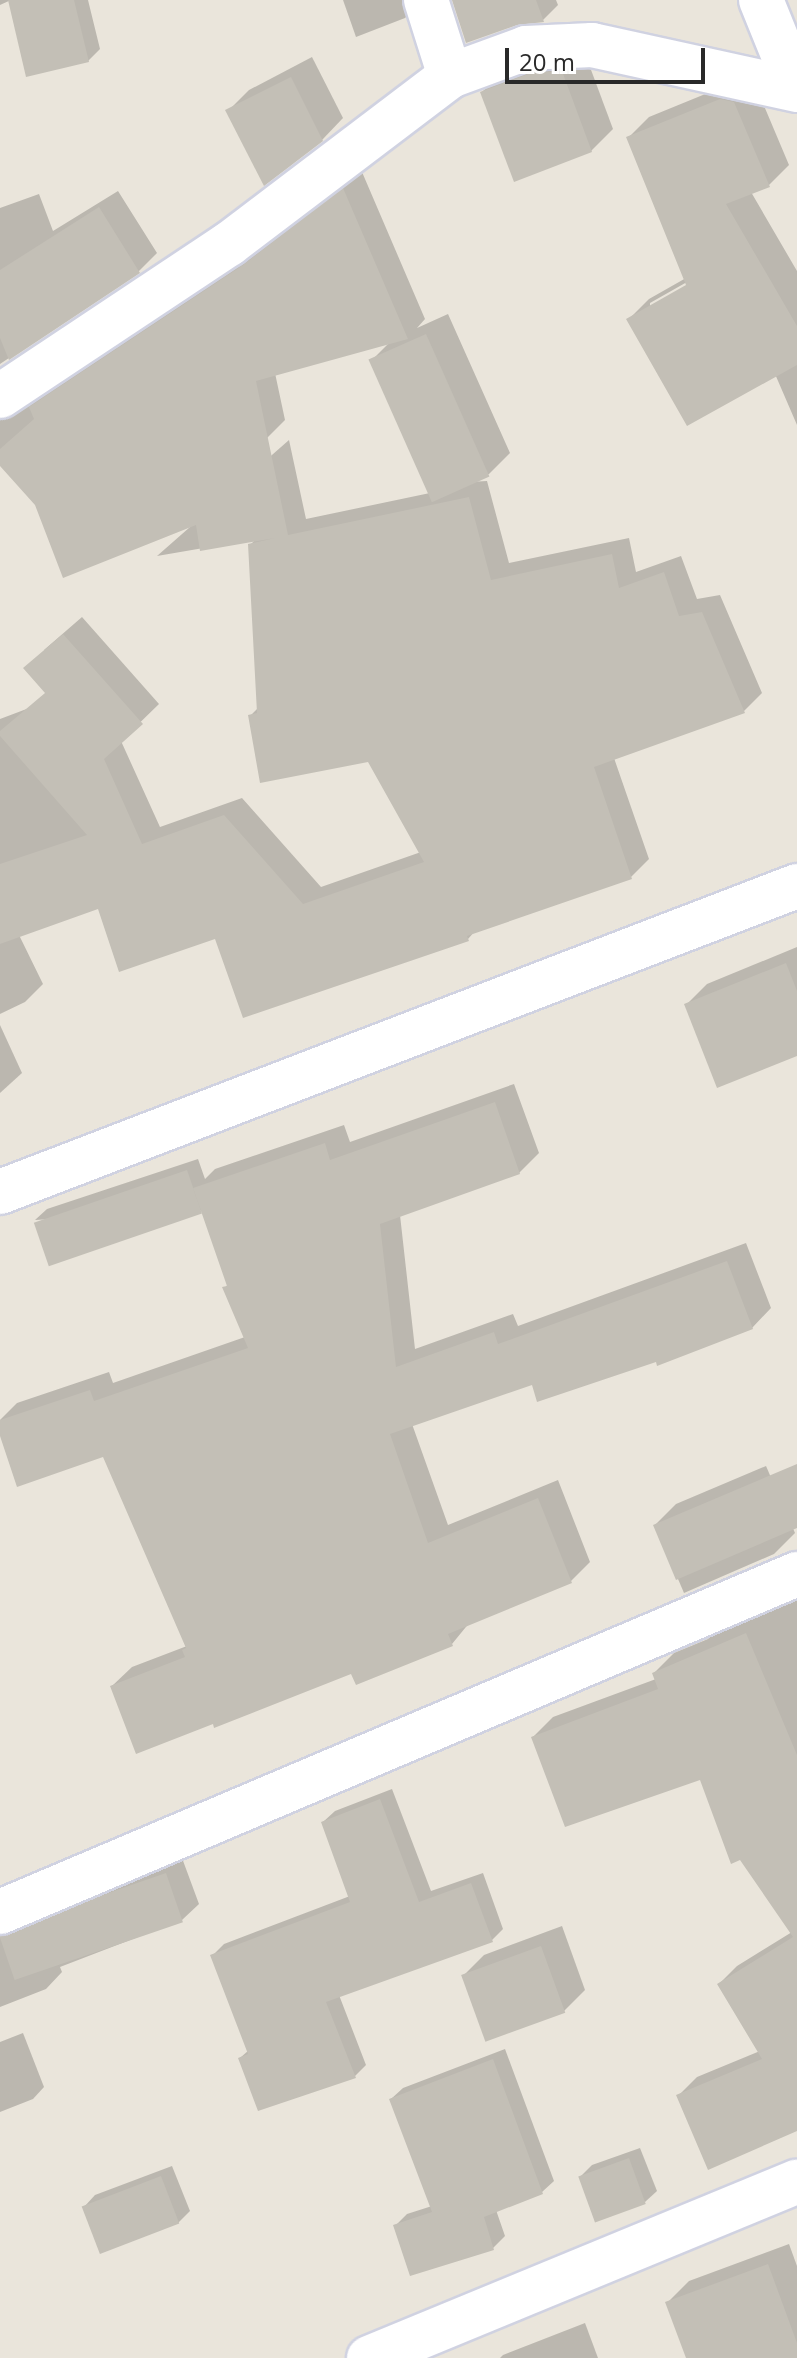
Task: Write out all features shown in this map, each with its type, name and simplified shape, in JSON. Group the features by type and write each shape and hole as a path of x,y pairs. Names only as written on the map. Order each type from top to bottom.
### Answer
{"street":[{"path":"426,0 450,76"},
{"path":"761,0 797,90"},
{"path":"0,396 229,244 450,76 526,48 592,45 797,90"},
{"path":"0,1192 797,886"},
{"path":"0,1912 797,1574"},
{"path":"369,2358 797,2182"}],"building":[{"path":"8,0 74,0 89,62 26,77"},
{"path":"452,0 536,0 544,22 517,25 466,43"},
{"path":"562,71 592,152 514,182 480,92 531,73"},
{"path":"291,77 323,141 264,186 225,110"},
{"path":"720,99 734,102 770,187 726,204 797,326 797,365 687,426 626,319 686,285 626,137"},
{"path":"343,188 408,339 256,381 288,535 469,497 491,580 612,554 619,588 664,572 679,616 702,612 745,713 594,767 632,879 467,936 469,941 243,1018 215,939 119,972 98,909 0,944 0,864 87,835 0,736 0,731 45,693 23,668 63,634 143,724 104,759 142,844 224,815 303,904 424,862 368,762 260,783 248,715 257,713 248,544 275,538 200,551 196,525 63,578 35,505 0,466 0,449 34,419 29,407 243,265"},
{"path":"99,207 140,273 9,360 0,338 0,270"},
{"path":"426,334 489,477 432,502 368,360"},
{"path":"786,963 797,991 797,1056 717,1088 684,1004"},
{"path":"495,1102 520,1174 380,1224 396,1367 494,1332 498,1344 727,1261 753,1329 657,1366 656,1362 537,1402 532,1385 390,1434 428,1543 538,1498 572,1583 448,1634 453,1646 356,1685 351,1674 214,1728 213,1724 136,1754 110,1686 185,1657 182,1650 186,1648 103,1457 17,1487 0,1436 0,1420 90,1390 94,1401 248,1348 222,1287 227,1286 193,1188 325,1143 330,1160"},
{"path":"187,1170 202,1213 49,1266 34,1223"},
{"path":"797,1464 797,1528 676,1580 653,1525"},
{"path":"746,1633 797,1755 797,2131 708,2170 676,2095 762,2059 717,1984 793,1937 740,1860 731,1864 700,1780 565,1827 531,1737 658,1689 652,1673"},
{"path":"380,1799 419,1902 471,1883 493,1942 326,2002 356,2078 258,2111 238,2058 248,2054 210,1955 350,1902 321,1822"},
{"path":"166,1873 183,1922 15,1980 0,1930"},
{"path":"541,1946 565,2013 485,2042 461,1975"},
{"path":"493,2059 543,2194 484,2217 494,2250 410,2276 393,2225 432,2212 389,2099"},
{"path":"629,2158 646,2204 595,2223 578,2176"},
{"path":"161,2176 179,2224 100,2254 82,2206"},
{"path":"768,2264 797,2343 797,2358 686,2358 665,2302"}]}
